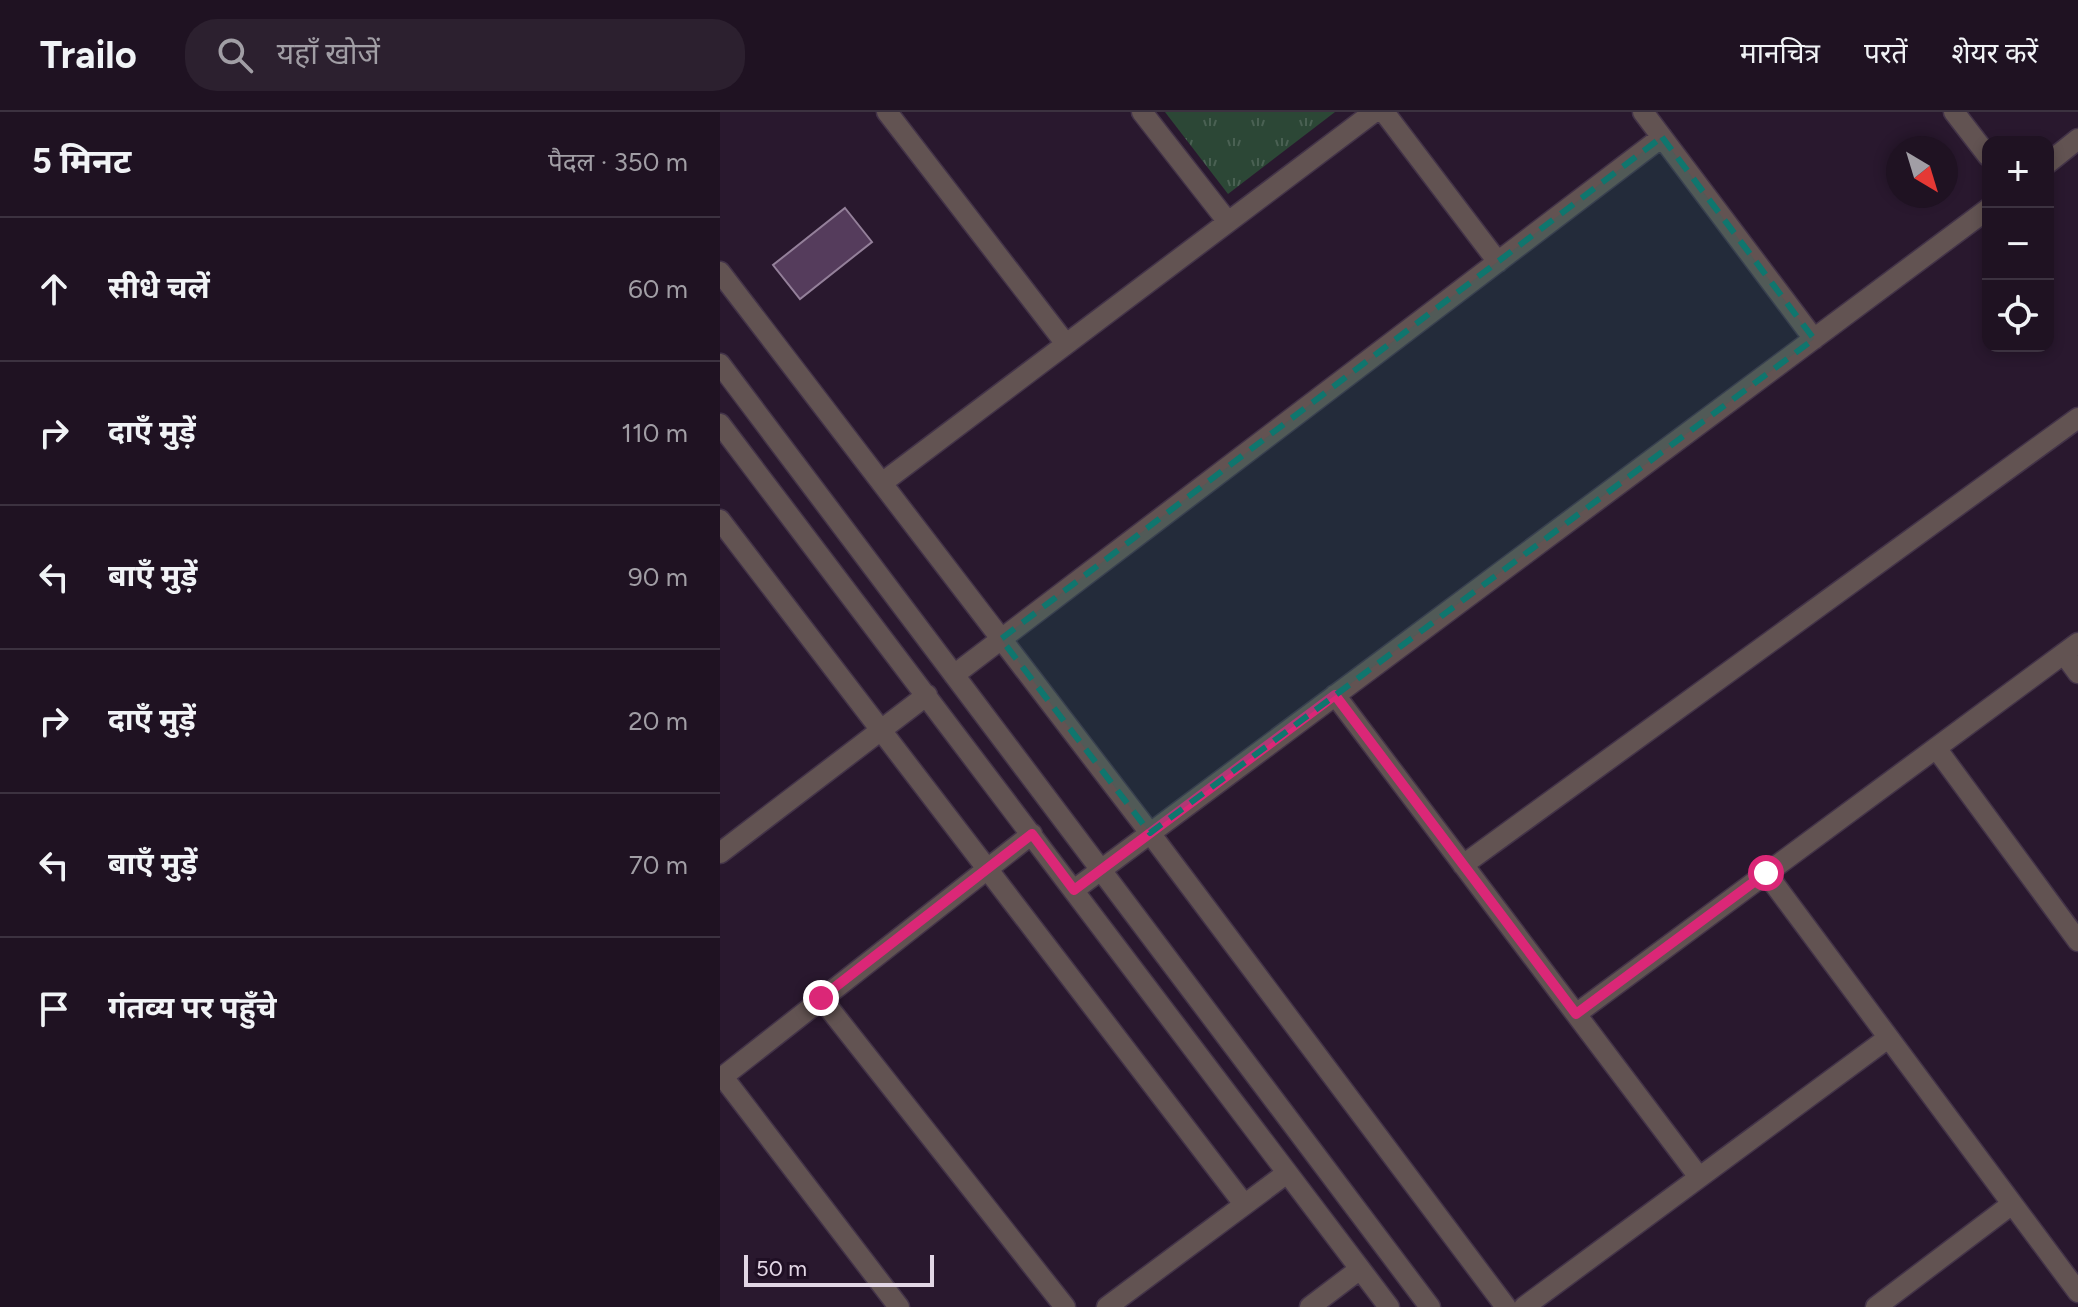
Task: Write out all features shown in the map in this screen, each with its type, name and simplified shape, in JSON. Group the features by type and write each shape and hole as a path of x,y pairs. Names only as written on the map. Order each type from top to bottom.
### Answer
{"street":[{"path":"887,112 1066,344"},
{"path":"1142,112 1228,222"},
{"path":"882,483 1374,112"},
{"path":"1384,112 1498,262"},
{"path":"1643,112 1814,339"},
{"path":"1954,112 1982,148"},
{"path":"954,675 1662,137"},
{"path":"2054,158 2078,139"},
{"path":"1074,890 1982,213"},
{"path":"720,272 1150,833 1506,1307"},
{"path":"720,364 1430,1307"},
{"path":"1463,865 2078,418"},
{"path":"720,424 1389,1307"},
{"path":"720,520 1244,1204"},
{"path":"1576,1014 2071,648 2078,673"},
{"path":"720,853 927,695"},
{"path":"1335,695 1699,1177"},
{"path":"1936,748 2078,941"},
{"path":"899,1307 721,1078 1032,834"},
{"path":"1766,873 2078,1292"},
{"path":"821,998 1065,1307"},
{"path":"1524,1307 1888,1038"},
{"path":"1107,1307 1287,1173"},
{"path":"1876,1307 2012,1204"},
{"path":"1310,1307 1360,1269"}],"highlighted area":[{"path":"1662,137 1814,339 1150,833 1001,639"}],"green space":[{"path":"1165,112 1335,112 1228,194"}],"building":[{"path":"845,208 872,242 800,299 773,265"}],"route":[{"path":"821,998 1032,834 1074,890 1335,695 1576,1014 1766,873"}]}
